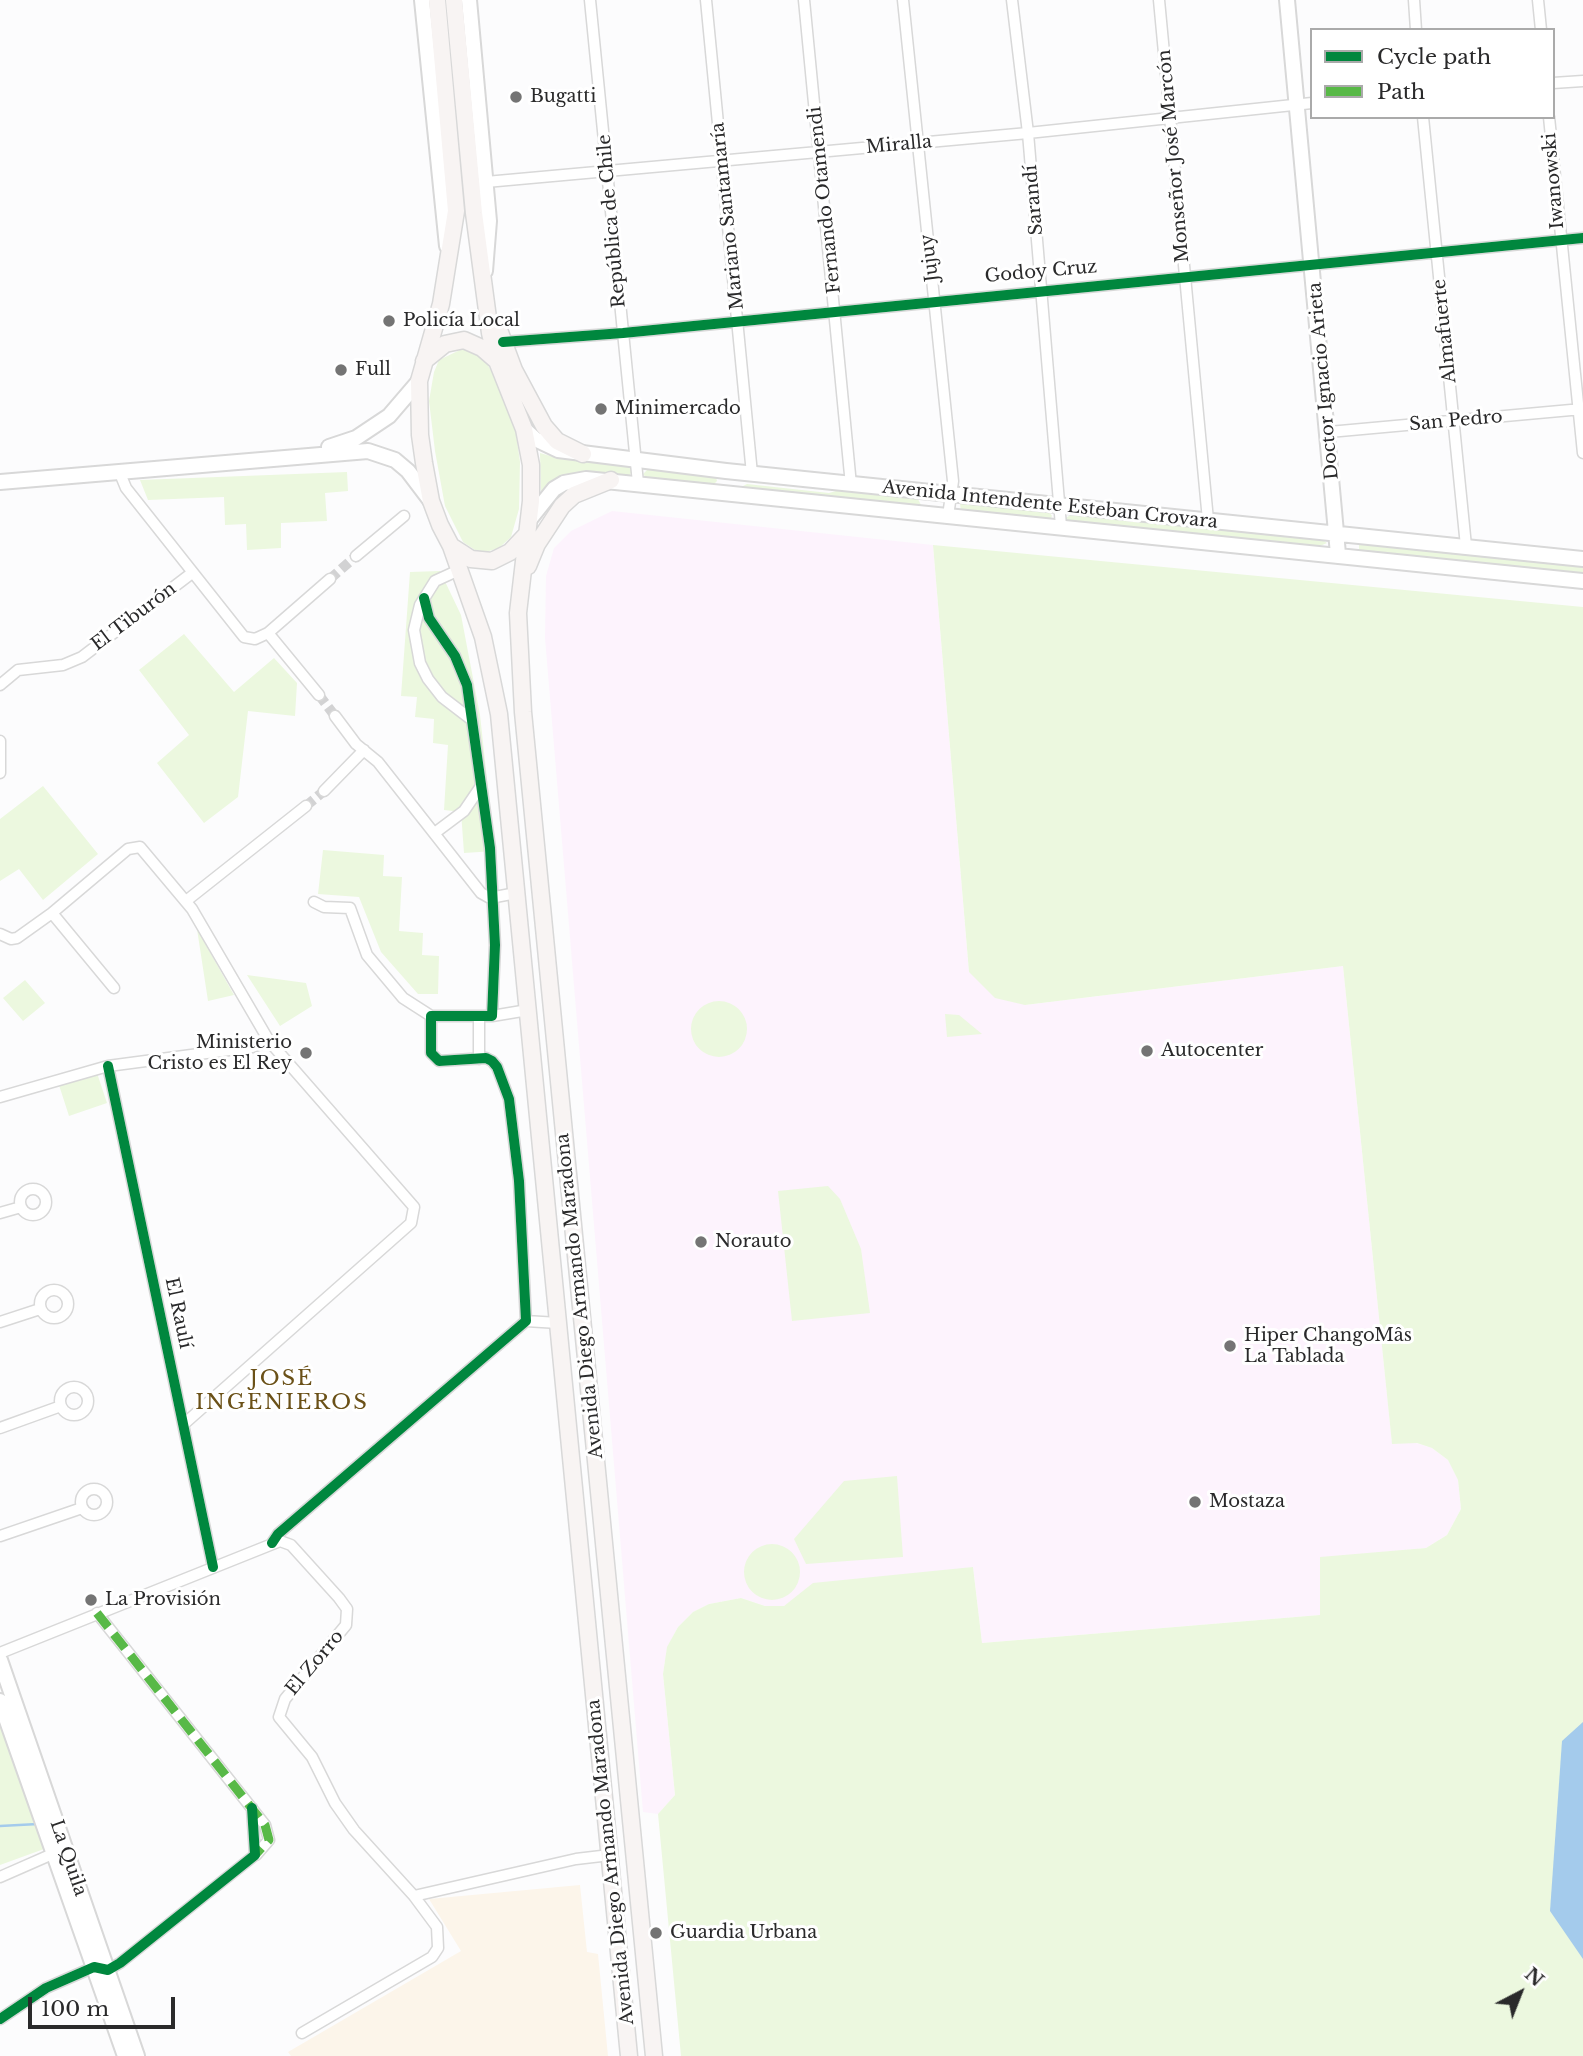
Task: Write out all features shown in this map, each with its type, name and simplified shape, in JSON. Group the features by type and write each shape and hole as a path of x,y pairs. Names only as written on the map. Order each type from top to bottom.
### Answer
{"main road":[{"path":"422,0 449,262"},
{"path":"424,361 441,304 457,211 437,0"},
{"path":"454,0 474,214 485,280 490,333 497,361"},
{"path":"469,0 489,220 485,280 514,370 550,435 583,454"},
{"name":"Doctor Ignacio Arieta","path":"1287,0 1329,432 1338,554"},
{"path":"424,361 445,344 464,340 482,348 497,361"},
{"name":"Avenida Diego Armando Maradona","path":"424,361 419,381 420,435 431,501 451,545 479,622 494,682 629,2056"},
{"name":"Avenida Diego Armando Maradona","path":"497,361 524,429 531,465 529,537 521,584 518,639 523,712 654,2056"},
{"path":"298,455 339,445 373,428 401,404 419,381"},
{"name":"Avenida Intendente Esteban Crovara","path":"524,429 547,446 583,454 852,485 1338,532 1583,559"},
{"path":"0,482 368,451 387,455 408,471 431,501"},
{"name":"Avenida Intendente Esteban Crovara","path":"529,537 543,501 564,483 586,479 611,480 1583,581"},
{"path":"451,545 471,559 492,561 502,557 529,537 575,495 611,480"},
{"name":"La Quila","path":"0,1660 59,1852"},
{"name":"La Quila","path":"0,1701 136,2056"},
{"name":"La Quila","path":"101,1969 125,2056"}],"street":[{"name":"República de Chile","path":"590,0 638,483"},
{"name":"Mariano Santamaría","path":"706,0 752,474"},
{"name":"Fernando Otamendi","path":"804,0 852,485"},
{"name":"Jujuy","path":"902,0 952,495 948,516"},
{"name":"Sarandí","path":"1012,0 1028,133 1062,507 1061,526"},
{"name":"Monseñor José Marcón","path":"1159,0 1208,520"},
{"path":"1414,0 1416,28"},
{"path":"1538,0 1541,28"},
{"path":"1555,83 1583,81"},
{"name":"Miralla","path":"486,182 916,144 1310,103"},
{"name":"Almafuerte","path":"1423,119 1466,546"},
{"name":"Iwanowski","path":"1549,119 1583,453"},
{"name":"Godoy Cruz","path":"503,342 623,333 934,300 1583,238"},
{"name":"San Pedro","path":"1329,432 1580,409"},
{"name":"El Tiburón","path":"0,685 19,670 63,665 82,657 192,573 126,488 119,471"},
{"path":"356,556 404,516"},
{"path":"460,570 440,578 424,598 414,630 421,663 442,697 472,720"},
{"path":"192,573 240,634 255,639 268,632 330,579"},
{"path":"424,598 429,618 455,656 466,681 490,848 490,898 495,945 492,1016"},
{"path":"268,632 319,695"},
{"path":"335,716 364,750 379,762 481,892 490,898 516,893"},
{"path":"0,741 0,773"},
{"path":"324,792 364,750"},
{"path":"436,832 464,811 482,785"},
{"path":"186,901 306,806"},
{"path":"0,934 11,939 16,938 52,913 134,846 145,852 186,901 269,1041 412,1202 413,1219 184,1424"},
{"path":"314,902 324,907 350,908 367,955 403,998 431,1016 479,1018 528,1010"},
{"path":"52,913 114,988"},
{"path":"431,1016 433,1058 439,1061 486,1058 497,1067 511,1110 519,1181 526,1321"},
{"path":"479,1018 479,1059"},
{"path":"0,1097 108,1066 252,1047 269,1041"},
{"name":"El Raulí","path":"108,1066 214,1567"},
{"path":"0,1213 21,1207"},
{"path":"0,1322 40,1309"},
{"path":"0,1653 272,1543 278,1534 526,1321 558,1323"},
{"path":"0,1428 61,1406"},
{"path":"0,1536 82,1508"},
{"name":"El Zorro","path":"272,1543 285,1541 291,1545 339,1598 348,1614 342,1632 285,1699 279,1717 312,1757 335,1803 354,1830 414,1896 439,1934 438,1948 432,1957 302,2033"},
{"path":"0,2019 46,1988 101,1969 255,1856 252,1808 97,1613"},
{"path":"0,1877 59,1852"},
{"path":"414,1896 576,1859 610,1855"}],"shaded area":[{"path":"612,511 933,545 969,972 1025,1005 1343,966 1392,1443 1416,1443 1432,1448 1448,1460 1458,1480 1461,1509 1447,1535 1426,1548 1320,1558 1320,1615 982,1643 973,1567 797,1597 784,1606 765,1606 741,1598 709,1604 693,1612 678,1627 667,1648 663,1674 675,1795 658,1814 643,1812 545,638 546,576 554,548 571,531"},
{"path":"580,1885 587,1952 598,1954 608,2056 291,2056 288,2052 461,1951 429,1899"}],"green space":[{"path":"462,349 475,353 486,362 499,384 516,433 520,462 519,509 511,537 499,548 486,552 475,550 463,542 445,506 429,401 439,360"},
{"path":"540,453 561,459 628,465 632,472 628,477 541,494"},
{"path":"649,468 716,477 717,481 712,486 648,480 643,474"},
{"path":"347,472 348,491 325,493 327,521 281,523 281,548 247,550 246,524 225,525 224,497 148,500 140,480"},
{"path":"747,484 829,493 843,489 917,497 921,505 746,490 743,486"},
{"path":"966,502 1048,510 1052,516 1050,520 961,511 960,504"},
{"path":"1072,514 1321,539 1327,543 1320,546 1256,540 1231,541 1066,524 1064,519"},
{"path":"1359,544 1583,565 1583,577 1359,552"},
{"path":"933,545 1583,607 1583,2056 681,2056 658,1814 675,1795 663,1674 667,1647 678,1627 693,1612 709,1604 741,1598 765,1606 784,1606 813,1583 973,1567 982,1643 1320,1615 1320,1557 1426,1548 1447,1535 1461,1509 1458,1480 1448,1460 1432,1448 1417,1443 1392,1444 1343,966 1025,1005 995,998 969,972"},
{"path":"440,571 461,615 480,715 495,851 464,853 461,812 444,810 448,745 433,743 434,719 415,717 417,697 401,696 410,572"},
{"path":"184,634 234,692 274,658 297,683 295,716 248,711 238,797 204,823 157,763 189,735 139,670"},
{"path":"43,786 98,854 43,900 19,869 0,881 0,819"},
{"path":"323,850 384,855 383,876 402,877 399,931 423,933 422,955 439,956 438,994 418,994 381,952 359,897 318,894"},
{"path":"197,929 234,995 208,1001"},
{"path":"247,975 306,983 312,1006 280,1026"},
{"path":"25,980 45,1003 23,1021 3,998"},
{"path":"719,1001 730,1003 739,1009 745,1018 745,1040 739,1049 730,1055 719,1057 708,1055 699,1049 693,1040 691,1029 693,1018 699,1009 708,1003"},
{"path":"945,1014 959,1015 982,1034 947,1037"},
{"path":"96,1070 107,1103 69,1116 58,1082"},
{"path":"828,1186 840,1199 861,1249 870,1313 792,1321 778,1191"},
{"path":"897,1476 903,1557 806,1564 794,1539 844,1481"},
{"path":"766,1544 778,1544 788,1548 796,1556 800,1572 796,1588 788,1596 778,1600 766,1600 756,1596 748,1588 744,1578 744,1566 748,1556 756,1548"},
{"path":"0,1724 44,1849 0,1865"}],"water":[{"path":"1583,1722 1583,1959 1550,1911 1562,1741"}],"waterway":[{"path":"0,1826 38,1824"}],"tunnel":[{"path":"330,579 356,556"},
{"path":"319,695 335,716"},
{"path":"306,806 324,791"}],"marked path":[{"path":"97,1613 265,1825 269,1840 255,1855"}],"cycle path":[{"path":"503,342 623,333 1583,238"},
{"path":"272,1543 278,1534 526,1321 519,1181 509,1099 497,1067 492,1061 486,1058 439,1061 431,1053 431,1016 492,1016 495,945 490,848 467,685 455,656 429,618 424,598"},
{"path":"108,1066 213,1567"},
{"path":"0,2019 46,1988 94,1967 108,1970 120,1963 255,1855 252,1808"}],"place":[{"name":"Bugatti","path":"516,97"},
{"name":"Policía Local","path":"389,321"},
{"name":"Full","path":"341,370"},
{"name":"Minimercado","path":"601,409"},
{"name":"Autocenter","path":"1147,1051"},
{"name":"Ministerio Cristo es El Rey","path":"306,1053"},
{"name":"Norauto","path":"701,1242"},
{"name":"Hiper ChangoMâs La Tablada","path":"1230,1346"},
{"name":"Mostaza","path":"1195,1502"},
{"name":"La Provisión","path":"91,1600"},
{"name":"Guardia Urbana","path":"656,1933"}],"district":[{"name":"JOSÉ INGENIEROS","path":"282,1391"}]}
